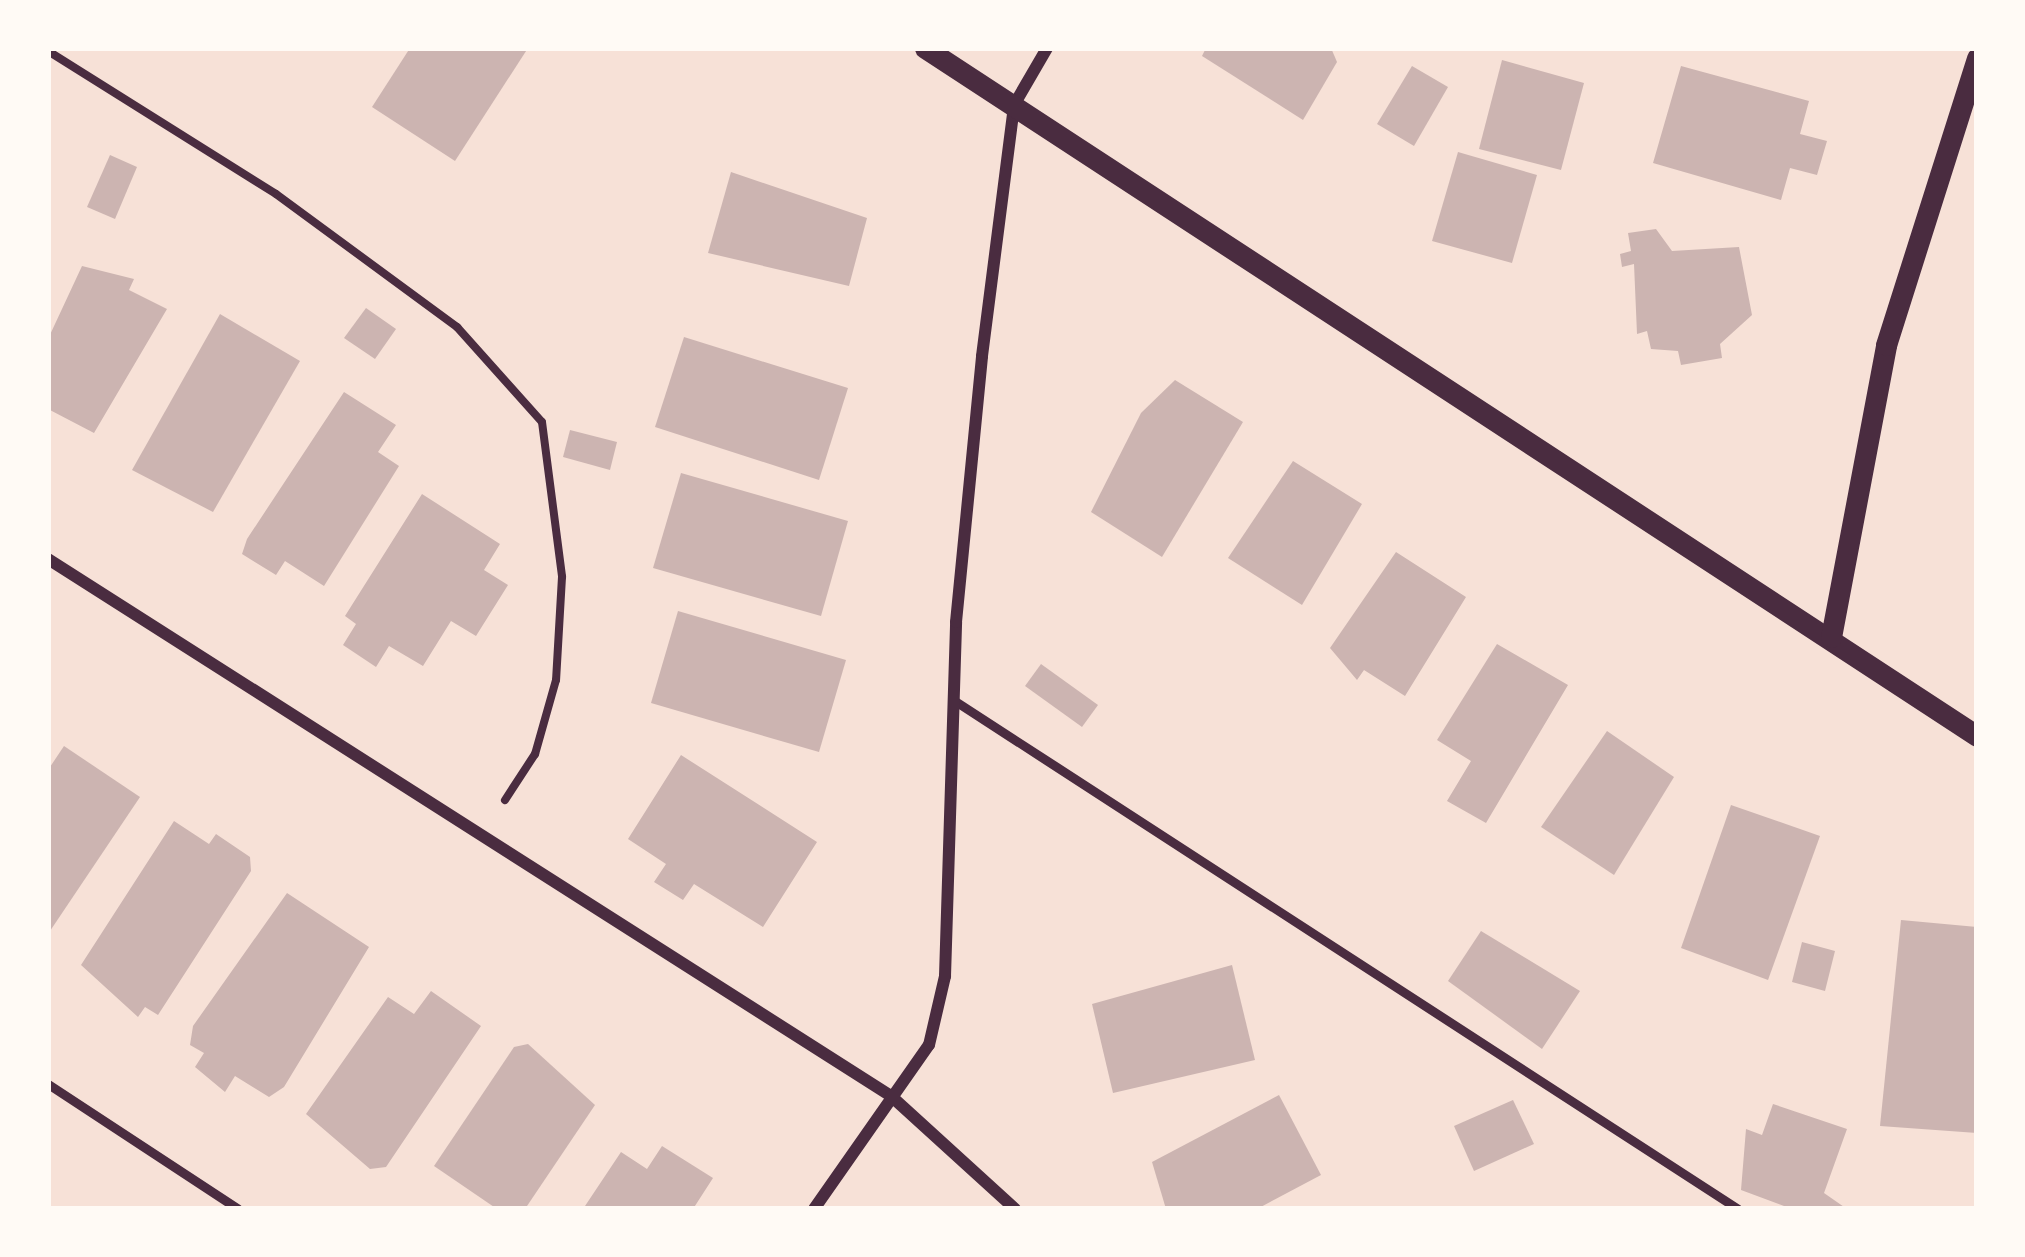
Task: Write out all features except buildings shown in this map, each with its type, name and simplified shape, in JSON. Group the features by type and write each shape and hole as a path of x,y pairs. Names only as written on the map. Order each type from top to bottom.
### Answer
{"street":[{"path":"925,48 1977,736"},
{"path":"814,1209 929,1046 945,976 955,701 1014,105 1047,48"},
{"path":"1831,637 1886,345 1977,58"},
{"path":"48,559 891,1096 1015,1209"},
{"path":"1950,717 1977,720"}],"lane":[{"path":"955,701 1738,1209"},
{"path":"48,1084 238,1209"}],"path":[{"path":"48,51 276,194 457,327 542,422 562,577 556,680 535,754 480,838"}]}
